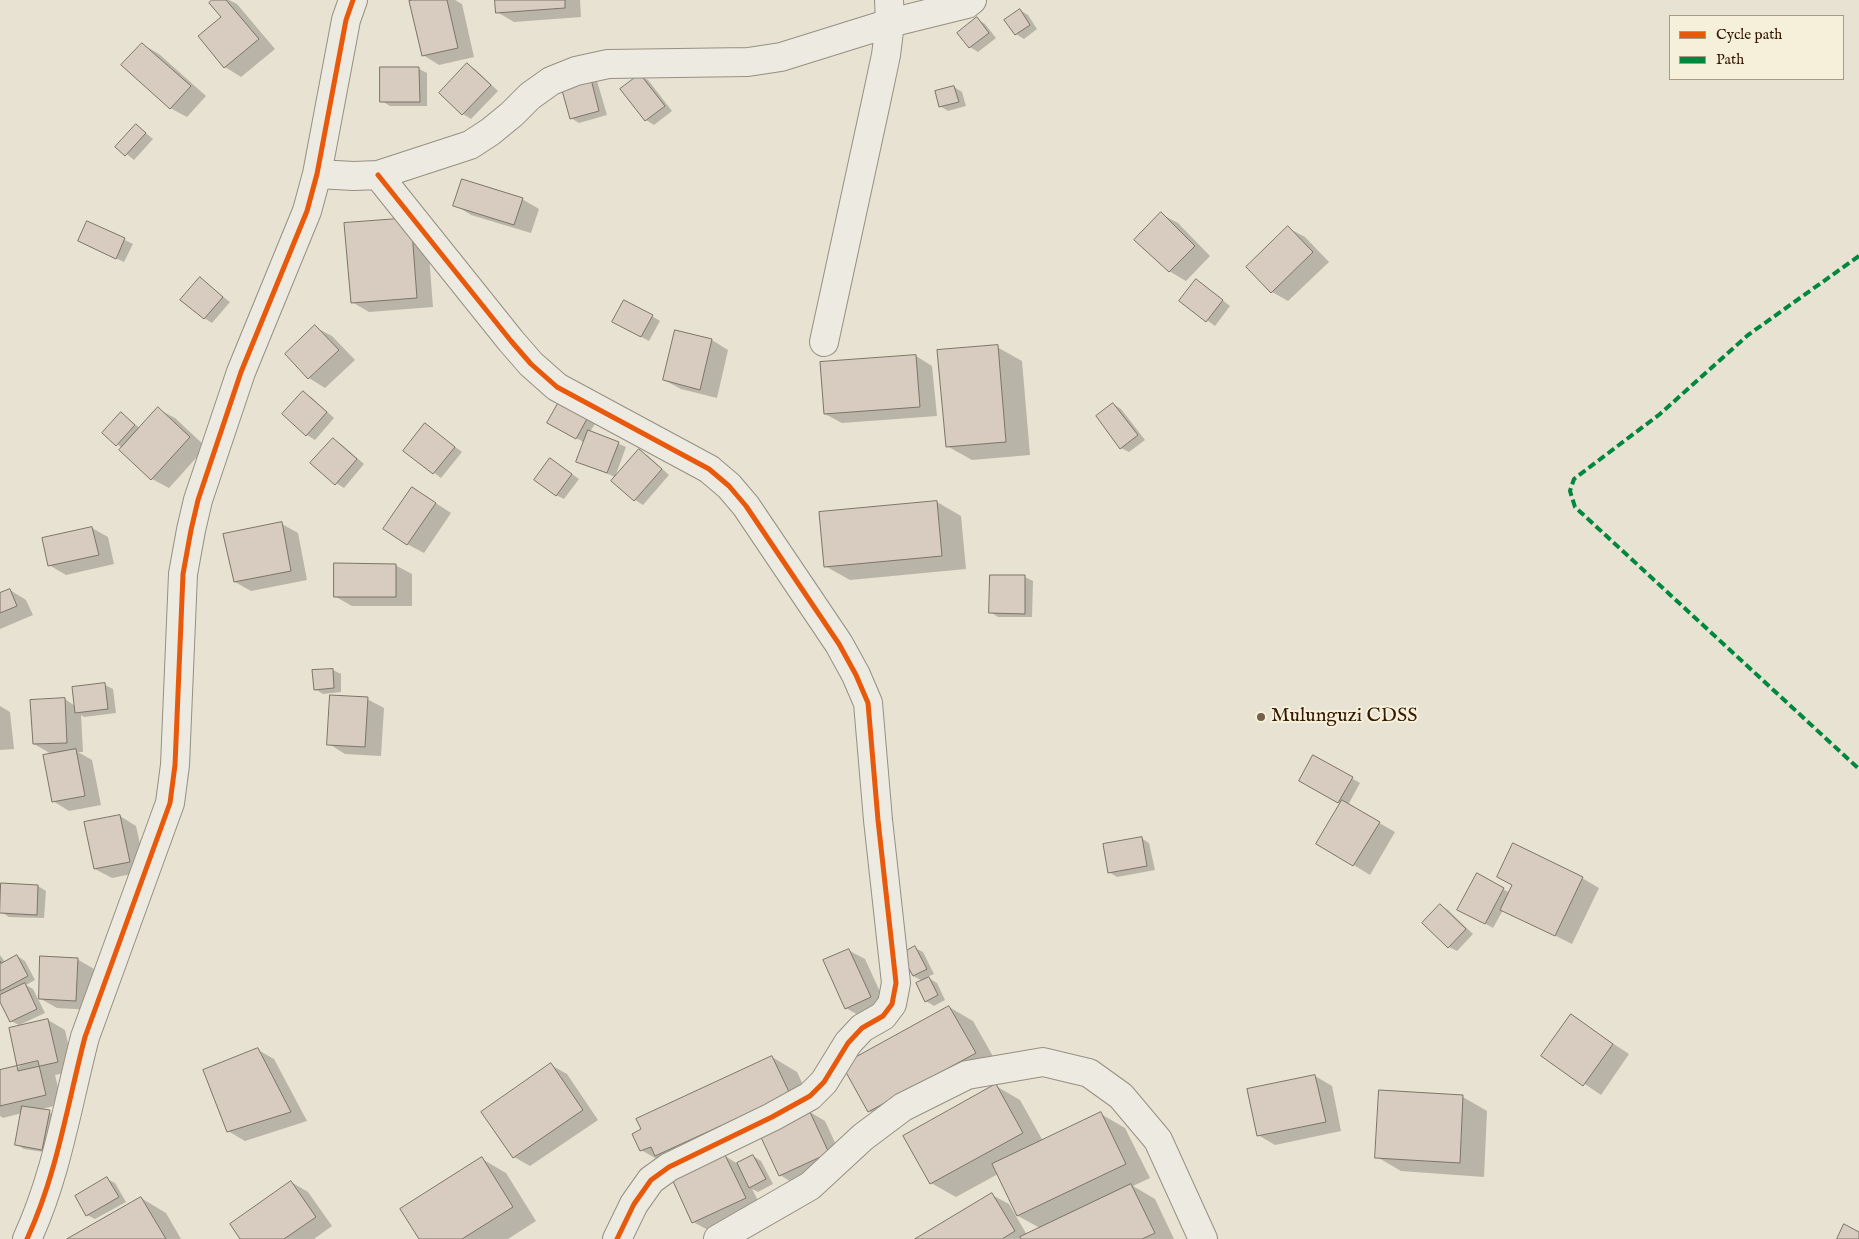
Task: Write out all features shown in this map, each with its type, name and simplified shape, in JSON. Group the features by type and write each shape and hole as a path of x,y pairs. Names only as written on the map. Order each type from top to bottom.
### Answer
{"street":[{"path":"27,1239 35,1222 62,1140 85,1038 170,804 175,765 183,574 198,500 241,372 307,211 317,174 346,20 353,0"},
{"path":"317,174 378,175 470,144 490,132 530,96 550,81 576,71 608,64 748,62 781,57 890,11 967,4 972,0"},
{"path":"824,342 886,55 890,11"},
{"path":"378,175 510,341 537,370 557,387 700,464 729,486 746,506 839,644 856,675 868,703 878,820 896,983 892,1004 883,1016 862,1028 848,1044 824,1082 810,1096 772,1117 669,1167 651,1180 634,1204 617,1239"},
{"path":"718,1239 810,1186 863,1137 903,1107 967,1075 1043,1062 1089,1073 1121,1096 1158,1140 1203,1239"}],"building":[{"path":"212,0 226,0 259,39 224,68 198,36 221,17 209,3"},
{"path":"447,0 458,48 422,56 409,1"},
{"path":"495,0 565,0 565,8 496,13"},
{"path":"1020,9 1030,25 1015,35 1004,20"},
{"path":"977,17 989,33 969,48 957,33"},
{"path":"142,43 191,86 170,109 121,65"},
{"path":"467,63 491,85 462,115 439,93"},
{"path":"380,67 419,67 420,102 380,102"},
{"path":"640,74 665,106 645,121 620,89"},
{"path":"590,75 599,111 570,119 560,83"},
{"path":"954,86 959,102 939,107 935,91"},
{"path":"136,124 146,133 125,156 115,147"},
{"path":"462,179 523,198 514,225 453,206"},
{"path":"1161,212 1195,246 1169,272 1134,240"},
{"path":"411,218 417,298 351,303 344,223"},
{"path":"87,221 125,238 116,259 78,241"},
{"path":"1288,226 1313,252 1271,293 1246,267"},
{"path":"200,277 223,297 204,319 180,300"},
{"path":"1196,279 1223,300 1206,322 1179,301"},
{"path":"624,300 653,315 641,337 612,322"},
{"path":"315,325 339,350 308,379 285,354"},
{"path":"675,330 712,339 700,390 663,380"},
{"path":"998,345 1006,442 946,447 937,350"},
{"path":"916,355 920,407 824,414 820,362"},
{"path":"303,391 327,412 306,436 282,414"},
{"path":"560,400 588,417 576,439 547,423"},
{"path":"1113,403 1138,435 1120,449 1096,416"},
{"path":"158,407 190,437 151,480 119,450"},
{"path":"121,412 135,425 116,446 102,433"},
{"path":"425,423 455,447 433,474 403,451"},
{"path":"588,430 619,442 607,473 576,462"},
{"path":"333,438 357,459 335,485 310,463"},
{"path":"639,449 662,469 634,501 611,481"},
{"path":"550,458 572,474 556,496 534,480"},
{"path":"412,487 436,503 407,545 383,529"},
{"path":"937,501 942,556 824,567 819,512"},
{"path":"282,522 291,571 234,582 223,534"},
{"path":"92,527 99,555 48,566 42,538"},
{"path":"334,563 396,564 396,597 334,597"},
{"path":"990,575 1025,575 1025,614 989,613"},
{"path":"10,589 17,606 0,613 0,593"},
{"path":"333,669 334,688 314,690 312,670"},
{"path":"105,683 108,709 75,713 72,687"},
{"path":"330,695 368,697 365,747 327,745"},
{"path":"65,698 67,743 33,744 30,700"},
{"path":"76,749 85,796 52,802 43,755"},
{"path":"1313,755 1353,777 1338,803 1299,781"},
{"path":"1342,800 1380,822 1353,866 1316,844"},
{"path":"120,815 130,862 94,869 84,822"},
{"path":"1142,837 1147,866 1108,873 1103,844"},
{"path":"1513,843 1583,877 1555,936 1500,910 1512,885 1497,877"},
{"path":"1477,873 1504,888 1485,924 1457,910"},
{"path":"1,883 38,885 37,915 0,913"},
{"path":"1440,904 1466,929 1448,948 1422,923"},
{"path":"915,946 927,969 913,976 901,954"},
{"path":"849,949 871,997 845,1009 823,960"},
{"path":"17,955 28,976 0,991 0,961 1,963"},
{"path":"40,956 78,958 76,1001 39,999"},
{"path":"929,977 938,995 925,1002 916,983"},
{"path":"25,983 37,1009 10,1022 0,1002 0,995"},
{"path":"949,1006 976,1053 868,1112 842,1065"},
{"path":"1571,1014 1613,1044 1583,1086 1541,1056"},
{"path":"48,1019 58,1062 18,1071 9,1028"},
{"path":"258,1048 291,1112 227,1132 203,1070"},
{"path":"772,1056 790,1094 655,1156 651,1147 640,1151 632,1134 641,1129 636,1119"},
{"path":"38,1061 46,1095 0,1106 0,1070"},
{"path":"551,1063 583,1110 513,1158 481,1112"},
{"path":"1315,1075 1326,1122 1257,1136 1247,1089"},
{"path":"996,1084 1023,1133 930,1184 903,1136"},
{"path":"1379,1090 1463,1095 1460,1163 1375,1158"},
{"path":"22,1106 50,1110 42,1150 15,1145"},
{"path":"809,1110 829,1153 779,1176 759,1133"},
{"path":"1101,1112 1126,1164 1017,1216 992,1164"},
{"path":"725,1155 746,1198 692,1223 672,1179"},
{"path":"753,1155 766,1179 749,1188 737,1163"},
{"path":"482,1157 513,1207 462,1239 419,1239 400,1209"},
{"path":"107,1177 119,1197 86,1216 75,1196"},
{"path":"291,1181 316,1217 284,1239 240,1239 230,1224"},
{"path":"1131,1184 1155,1233 1142,1239 1021,1239 1020,1237"},
{"path":"992,1193 1015,1231 1002,1239 915,1239"},
{"path":"141,1197 166,1239 67,1239"},
{"path":"1844,1224 1859,1232 1859,1239 1837,1239"}],"marked path":[{"path":"1859,256 1748,335 1660,414 1574,479 1570,491 1575,507 1859,769"}],"cycle path":[{"path":"27,1239 54,1165 85,1037 170,803 175,765 183,574 191,530 198,500 241,372 307,211 317,174 346,20 353,0"},
{"path":"378,175 531,364 557,387 709,469 729,486 746,506 839,644 856,675 868,703 878,820 896,983 892,1004 883,1016 862,1028 848,1043 824,1082 810,1096 772,1117 669,1167 651,1180 634,1204 617,1239"}],"place":[{"name":"Mulunguzi CDSS","path":"1261,717"}]}
